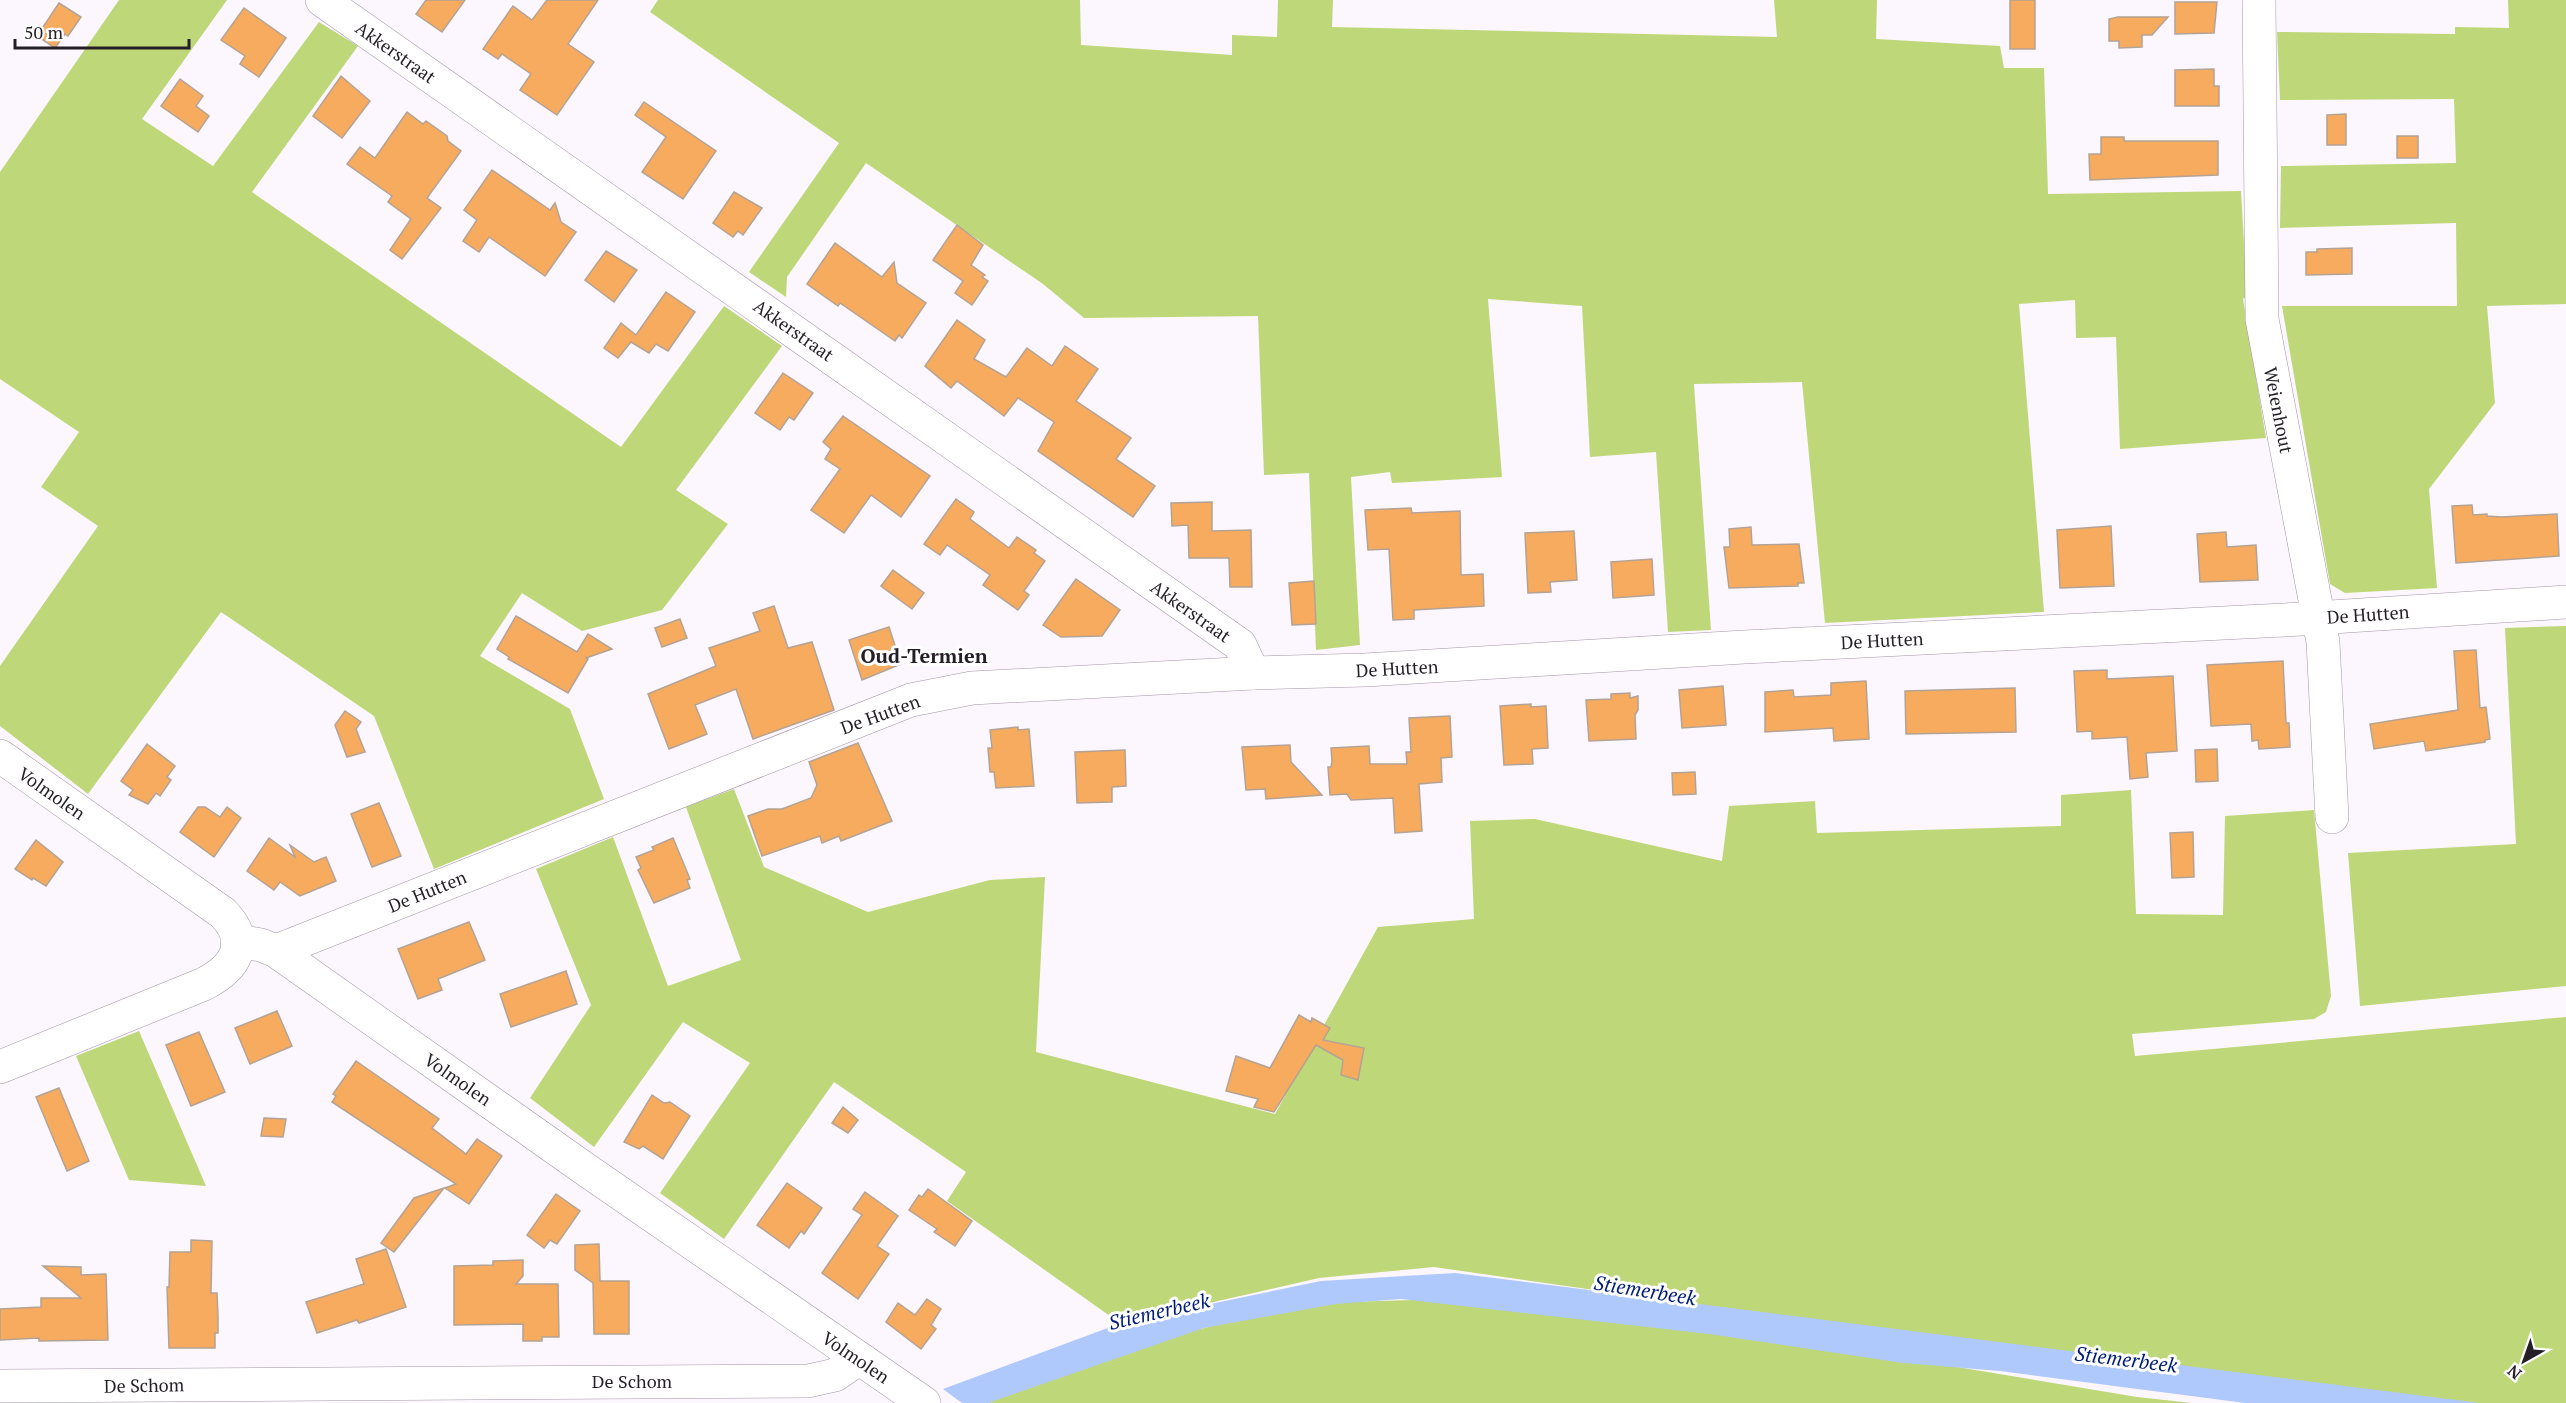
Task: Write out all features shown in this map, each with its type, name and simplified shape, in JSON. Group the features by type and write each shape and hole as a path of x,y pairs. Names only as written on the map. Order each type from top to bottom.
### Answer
{"street":[{"name":"Akkerstraat","path":"322,0 1240,645 1253,673"},
{"name":"Weienhout","path":"2259,0 2262,319 2323,642 2332,817"},
{"name":"De Hutten","path":"276,951 911,700 972,688 1253,673 1365,670 1744,647 2318,618 2566,602"},
{"name":"Volmolen","path":"0,756 223,913 233,927 237,941 253,943 276,951 924,1403"},
{"path":"0,1066 218,977 236,958 237,941"},
{"name":"De Schom","path":"0,1386 69,1394 400,1393 808,1381 835,1374 858,1359"}],"green space":[{"path":"119,0 227,0 142,119 213,166 319,22 358,46 252,192 621,447 724,306 782,346 676,490 728,524 662,610 582,631 522,593 480,656 570,709 604,799 434,869 374,716 221,612 88,794 0,726 0,666 98,526 41,487 79,432 0,379 0,172"},
{"path":"658,0 1080,0 1081,45 1232,55 1232,35 1277,37 1278,0 1333,0 1332,27 1777,37 1774,0 1877,0 1876,39 2000,46 2004,68 2044,68 2048,194 2241,191 2247,296 2243,299 2266,438 2120,449 2116,337 2076,338 2075,300 2019,304 2044,612 1825,623 1802,382 1694,384 1711,630 1668,632 1656,452 1590,457 1582,306 1488,299 1502,477 1392,483 1390,472 1351,477 1360,645 1316,650 1309,473 1264,475 1258,316 1084,318 1043,284 866,163 787,277 786,297 749,272 839,143 650,12"},
{"path":"2508,0 2566,0 2566,304 2487,306 2495,403 2429,489 2437,588 2345,593 2330,584 2282,306 2457,306 2456,223 2280,228 2281,166 2456,163 2454,99 2280,100 2277,32 2455,34 2455,27 2509,28"},
{"path":"2566,626 2566,986 2360,1006 2348,853 2516,844 2505,628"},
{"path":"734,789 764,867 868,912 990,880 1045,877 1036,1052 1275,1114 1378,927 1474,919 1470,821 1535,819 1722,861 1729,806 1815,801 1817,833 2061,826 2061,795 2131,790 2136,914 2223,915 2225,816 2314,810 2331,996 2326,1012 2314,1019 2132,1034 2135,1056 2566,1017 2566,1403 2414,1403 1992,1347 1434,1267 1319,1278 1152,1316 1110,1316 947,1201 966,1172 834,1082 724,1239 660,1193 750,1063 683,1022 594,1147 530,1098 591,1005 536,869 613,837 668,986 741,960 686,807"},
{"path":"139,1031 206,1186 129,1180 76,1056"},
{"path":"1414,1300 1490,1303 1771,1336 2137,1397 2192,1403 988,1403 1092,1355 1309,1303"}],"water":[{"name":"Stiemerbeek","path":"1455,1273 2480,1403 2245,1403 2000,1371 1903,1363 1709,1334 1401,1299 1335,1304 1204,1328 988,1403 962,1403 943,1389 1124,1322 1321,1281"}],"building":[{"path":"426,0 465,0 442,32 416,14"},
{"path":"547,0 598,0 568,44 594,62 557,115 520,90 531,74 502,54 498,59 483,49 513,6 532,20"},
{"path":"2010,0 2035,0 2035,49 2010,49"},
{"path":"2175,2 2217,2 2214,33 2175,34"},
{"path":"59,3 81,17 68,36 65,34 55,48 37,36"},
{"path":"244,8 286,38 259,77 240,64 245,56 221,40"},
{"path":"2168,17 2152,35 2142,35 2142,47 2119,48 2119,41 2109,41 2109,19"},
{"path":"2214,69 2214,86 2219,86 2219,106 2175,106 2175,70"},
{"path":"341,76 370,101 342,138 313,116"},
{"path":"180,79 203,96 196,106 209,116 198,132 161,106"},
{"path":"644,102 716,151 683,199 642,172 666,137 635,115"},
{"path":"407,112 423,124 426,121 447,136 448,141 461,151 427,198 441,208 402,259 390,250 411,219 388,202 392,196 347,164 360,147 375,158"},
{"path":"2346,114 2346,145 2327,145 2327,115"},
{"path":"2397,136 2418,136 2418,158 2397,158"},
{"path":"2101,137 2124,137 2124,141 2218,141 2218,175 2090,180 2089,154 2101,154"},
{"path":"492,170 550,210 555,203 561,222 576,232 545,276 489,237 479,252 463,241 477,220 464,210"},
{"path":"734,192 762,208 743,235 738,231 733,237 713,223"},
{"path":"957,225 983,245 971,265 985,275 982,277 988,281 972,305 955,293 963,281 933,260"},
{"path":"835,243 882,277 894,262 897,283 926,303 902,338 899,335 895,341 840,303 838,306 807,284"},
{"path":"2352,248 2352,274 2306,275 2306,252 2317,252 2317,249"},
{"path":"606,251 637,270 614,302 585,280"},
{"path":"666,292 695,312 668,351 656,344 649,353 631,342 618,358 604,348 621,323 636,335"},
{"path":"957,320 985,340 974,359 1006,377 1027,348 1052,366 1065,346 1098,369 1076,401 1131,438 1116,459 1155,486 1133,517 1038,451 1054,422 1018,398 1004,416 957,381 951,388 925,366"},
{"path":"783,373 813,393 794,420 789,417 780,430 755,413"},
{"path":"843,416 930,476 901,517 871,495 844,533 811,510 840,469 825,459 831,449 823,442"},
{"path":"956,499 974,512 970,519 1009,548 1017,537 1036,550 1034,553 1045,561 1024,591 1029,595 1018,610 983,585 990,575 947,545 940,555 924,544"},
{"path":"1212,502 1212,531 1251,530 1252,587 1230,587 1229,558 1189,558 1188,525 1172,526 1171,503"},
{"path":"2472,505 2473,515 2487,514 2487,516 2502,517 2557,514 2559,556 2456,563 2452,506"},
{"path":"1411,508 1412,513 1460,511 1461,575 1483,574 1484,606 1414,610 1414,619 1393,620 1389,549 1368,550 1365,510"},
{"path":"2111,526 2114,586 2060,588 2057,530"},
{"path":"1751,527 1752,545 1799,544 1804,583 1798,583 1798,586 1729,588 1724,547 1730,547 1729,529"},
{"path":"1574,531 1577,580 1550,582 1551,592 1528,593 1525,533"},
{"path":"2226,532 2227,547 2256,545 2258,580 2200,582 2197,534"},
{"path":"1652,559 1654,595 1613,598 1611,562"},
{"path":"893,570 924,593 912,609 881,586"},
{"path":"1076,579 1120,610 1102,636 1061,637 1043,625"},
{"path":"1314,581 1316,624 1292,625 1289,583"},
{"path":"774,606 788,648 812,642 834,710 753,739 736,689 695,705 707,734 669,749 648,694 716,666 709,648 760,631 753,613"},
{"path":"516,616 577,652 588,634 612,649 586,658 588,659 568,693 508,659 509,657 497,649"},
{"path":"680,619 687,638 662,647 655,628"},
{"path":"889,627 901,664 862,680 849,640"},
{"path":"2476,650 2480,708 2486,707 2490,739 2485,742 2426,751 2424,741 2374,749 2370,724 2458,710 2454,651"},
{"path":"2283,661 2286,723 2289,723 2290,747 2259,749 2258,740 2252,741 2251,724 2211,726 2207,665"},
{"path":"2107,670 2107,679 2173,676 2177,751 2146,753 2148,777 2130,779 2127,737 2092,739 2092,731 2077,732 2074,671"},
{"path":"1866,681 1869,739 1834,741 1833,728 1765,732 1765,692 1793,690 1794,697 1831,695 1831,683"},
{"path":"1723,686 1726,725 1682,728 1679,690"},
{"path":"2015,688 2016,732 1906,734 1905,691"},
{"path":"1630,693 1630,698 1638,696 1638,710 1635,715 1636,739 1589,741 1586,700 1611,699 1611,694"},
{"path":"1531,704 1531,707 1546,706 1548,748 1532,749 1533,764 1504,765 1500,706"},
{"path":"345,711 361,722 356,729 365,752 347,757 335,725"},
{"path":"1450,716 1452,757 1441,758 1442,782 1419,784 1422,831 1395,833 1393,798 1351,800 1347,794 1330,795 1328,767 1331,767 1332,761 1331,748 1369,746 1370,764 1407,764 1406,752 1411,752 1409,718"},
{"path":"1018,727 1018,730 1029,729 1034,786 996,788 994,772 990,772 988,748 992,748 990,730"},
{"path":"858,743 892,821 841,841 839,836 822,843 820,836 762,856 748,816 768,809 782,809 811,798 817,785 809,762"},
{"path":"147,744 175,766 167,777 171,780 160,796 156,793 148,804 129,795 133,790 121,781"},
{"path":"1290,745 1291,762 1322,795 1266,799 1265,789 1246,790 1242,747"},
{"path":"2217,749 2218,781 2196,782 2195,750"},
{"path":"1125,750 1126,786 1112,787 1112,802 1077,803 1075,752"},
{"path":"1695,772 1696,794 1673,795 1672,773"},
{"path":"379,803 401,856 372,867 351,814"},
{"path":"198,807 205,807 220,817 227,807 241,818 214,857 180,832"},
{"path":"2193,832 2194,877 2172,878 2170,833"},
{"path":"269,838 295,857 290,845 314,862 326,857 336,881 300,896 280,882 274,890 247,871"},
{"path":"673,838 690,879 687,880 690,888 654,903 638,870 641,868 636,857 654,850 652,847"},
{"path":"36,840 63,862 46,886 15,869"},
{"path":"469,922 485,960 438,979 442,990 418,999 398,949"},
{"path":"566,971 577,1004 511,1027 500,994"},
{"path":"277,1011 292,1046 250,1064 235,1028"},
{"path":"1299,1015 1311,1022 1312,1018 1330,1028 1323,1040 1364,1048 1358,1080 1341,1075 1343,1060 1316,1045 1274,1112 1254,1107 1258,1099 1226,1091 1236,1056 1270,1068"},
{"path":"199,1032 225,1092 191,1106 166,1045"},
{"path":"356,1061 439,1119 432,1128 466,1154 477,1139 502,1156 469,1204 445,1188 456,1184 332,1102 336,1096 333,1094"},
{"path":"59,1088 89,1161 67,1171 36,1097"},
{"path":"652,1095 664,1103 670,1102 690,1116 663,1159 643,1146 639,1149 624,1142"},
{"path":"843,1107 858,1120 848,1133 832,1123"},
{"path":"264,1118 286,1119 283,1137 261,1136"},
{"path":"787,1183 822,1208 804,1234 801,1231 789,1248 757,1225"},
{"path":"444,1188 394,1252 381,1243 414,1198"},
{"path":"928,1189 972,1221 955,1246 934,1232 937,1229 909,1210 919,1195 922,1197"},
{"path":"865,1192 898,1216 877,1246 889,1254 858,1299 822,1273 862,1215 853,1209"},
{"path":"556,1194 580,1211 557,1244 550,1240 544,1248 527,1235"},
{"path":"191,1240 212,1241 211,1293 217,1293 218,1316 215,1348 169,1348 167,1287 169,1287 170,1252 191,1252"},
{"path":"599,1244 600,1281 629,1281 629,1334 594,1334 593,1283 575,1270 575,1245"},
{"path":"386,1249 406,1307 359,1323 357,1320 317,1333 306,1302 364,1284 356,1259"},
{"path":"523,1260 523,1276 516,1284 558,1284 559,1337 542,1337 542,1341 523,1341 523,1324 454,1325 454,1266 493,1265 493,1261"},
{"path":"43,1266 81,1267 81,1275 106,1274 108,1340 39,1341 39,1338 0,1340 0,1309 41,1307 41,1298 81,1298"},
{"path":"927,1299 941,1309 931,1325 936,1329 921,1349 886,1322 898,1303 915,1315"}],"district":[{"name":"Oud-Termien","path":"924,655"}]}
